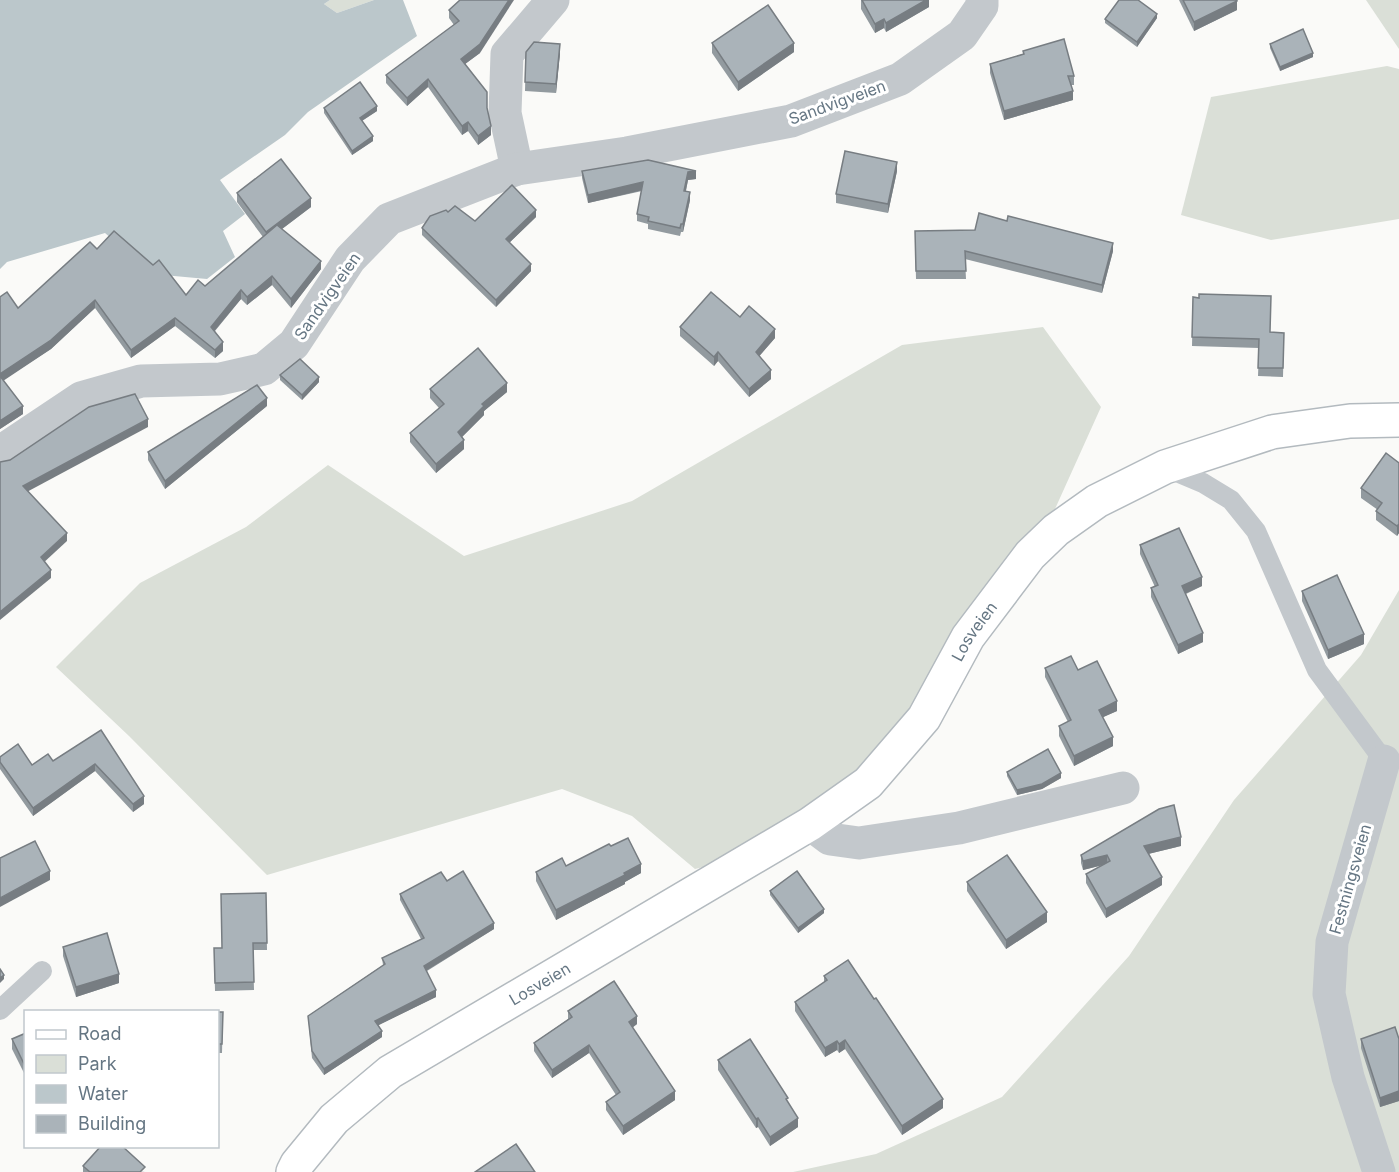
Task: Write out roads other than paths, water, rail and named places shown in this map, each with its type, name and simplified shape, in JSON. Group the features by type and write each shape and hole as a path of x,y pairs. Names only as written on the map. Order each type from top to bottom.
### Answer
{"street":[{"path":"517,168 505,113 507,54 553,0"},
{"name":"Sandvigveien","path":"0,452 81,398 141,381 220,379 264,369 294,344 350,259 388,219 517,168 627,153 791,121 900,79 962,35 982,6 982,0"},
{"name":"Losveien","path":"293,1172 334,1119 390,1072 810,824 868,783 924,718 968,638 1030,555 1056,530 1097,501 1165,467 1272,432 1350,421 1399,420"},
{"name":"Festningsveien","path":"1379,1172 1348,1077 1329,994 1332,942 1384,761"},
{"path":"810,824 830,839 859,843 959,828 1123,788"}],"lane":[{"path":"1165,467 1203,483 1231,501 1256,531 1317,670 1384,761"},
{"path":"0,1010 42,971"}],"water":[{"path":"0,0 330,0 324,4 337,13 374,0 403,0 417,36 308,112 285,135 220,180 245,214 223,231 235,257 207,279 152,274 105,233 7,262 0,269"}]}
